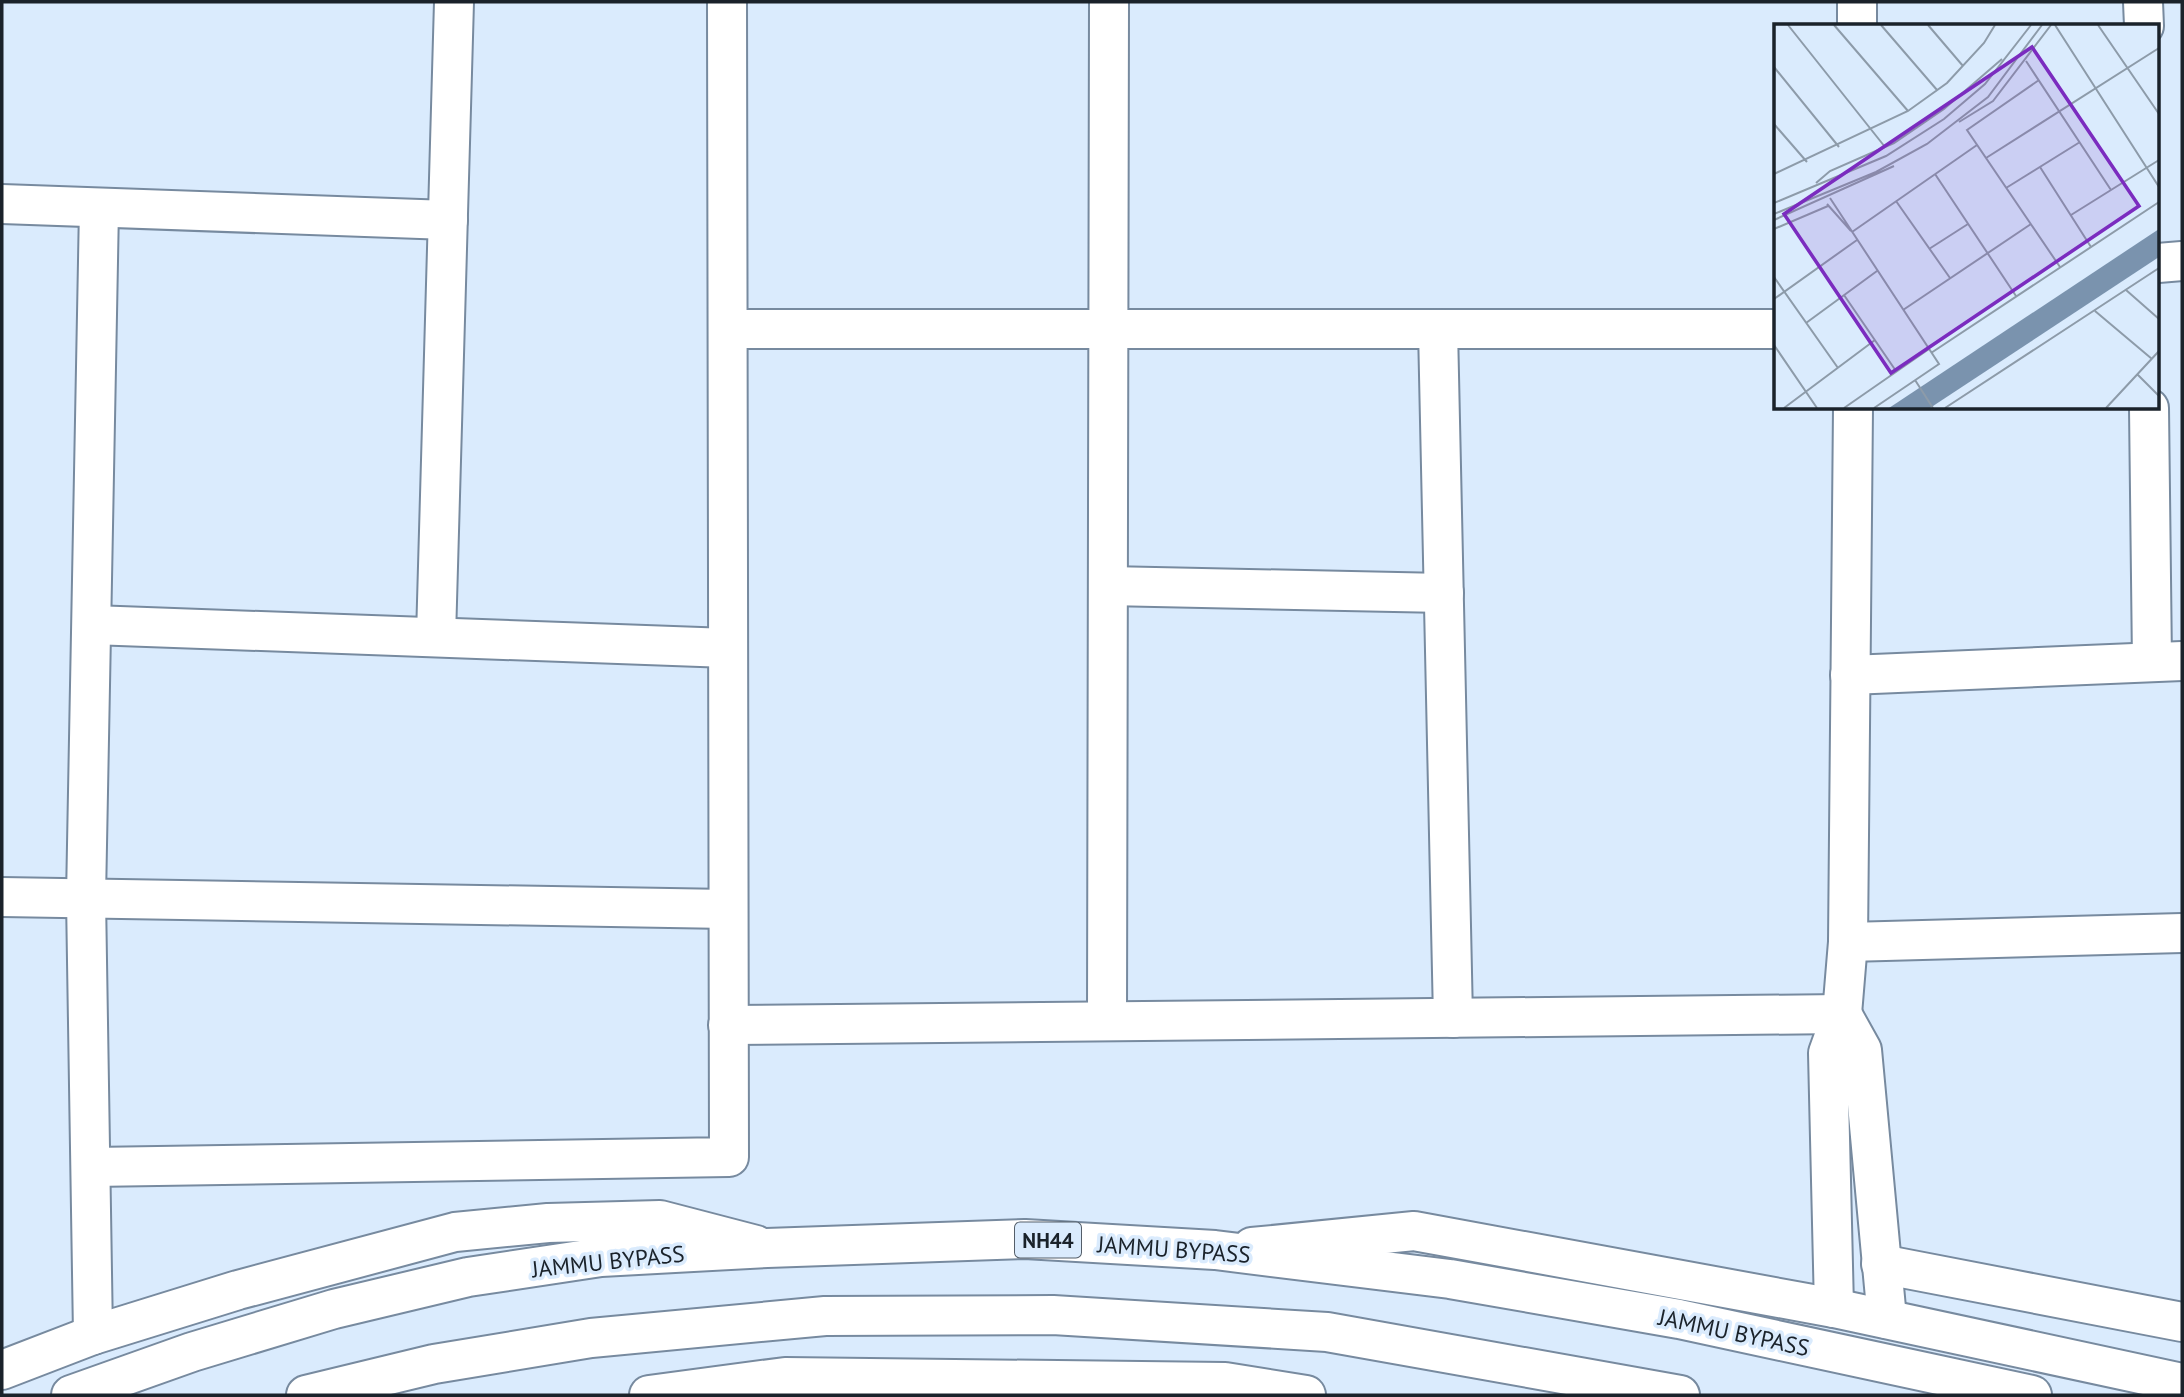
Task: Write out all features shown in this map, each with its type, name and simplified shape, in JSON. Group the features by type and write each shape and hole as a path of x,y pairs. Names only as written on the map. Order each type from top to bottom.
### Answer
{"main road":[{"path":"436,638 454,2"},
{"path":"92,1167 729,1157 727,2"},
{"path":"1107,1021 1109,2"},
{"path":"1857,2 1857,24"},
{"path":"2143,2 2144,24"},
{"path":"2,204 448,220"},
{"path":"93,1335 86,898 99,208"},
{"path":"2160,263 2182,261"},
{"path":"728,329 1774,329"},
{"path":"1438,329 1453,1018"},
{"path":"1834,1308 1828,1053 1842,1014 1848,942 1853,410"},
{"path":"1850,675 2167,661 2148,410"},
{"path":"1108,586 1444,593"},
{"path":"92,625 728,648"},
{"path":"2,897 728,909"},
{"path":"1848,942 2182,933"},
{"path":"728,1025 1842,1014"},
{"path":"1842,1014 1863,1050 1886,1319"},
{"path":"2,1370 93,1335 238,1290 455,1232 548,1223 660,1220 767,1248"},
{"path":"1215,1250 1413,1231 1834,1308 2182,1383"},
{"name":"JAMMU BYPASS","path":"71,1395 192,1352 321,1313 468,1277 601,1258 767,1248 1026,1239 1215,1250 1450,1279 1679,1319 2032,1395"},
{"path":"1881,1264 2182,1322"},
{"path":"306,1395 434,1364 591,1338 825,1316 1053,1315 1327,1332 1680,1395"},
{"path":"649,1395 785,1377 1211,1381 1298,1394"}]}
